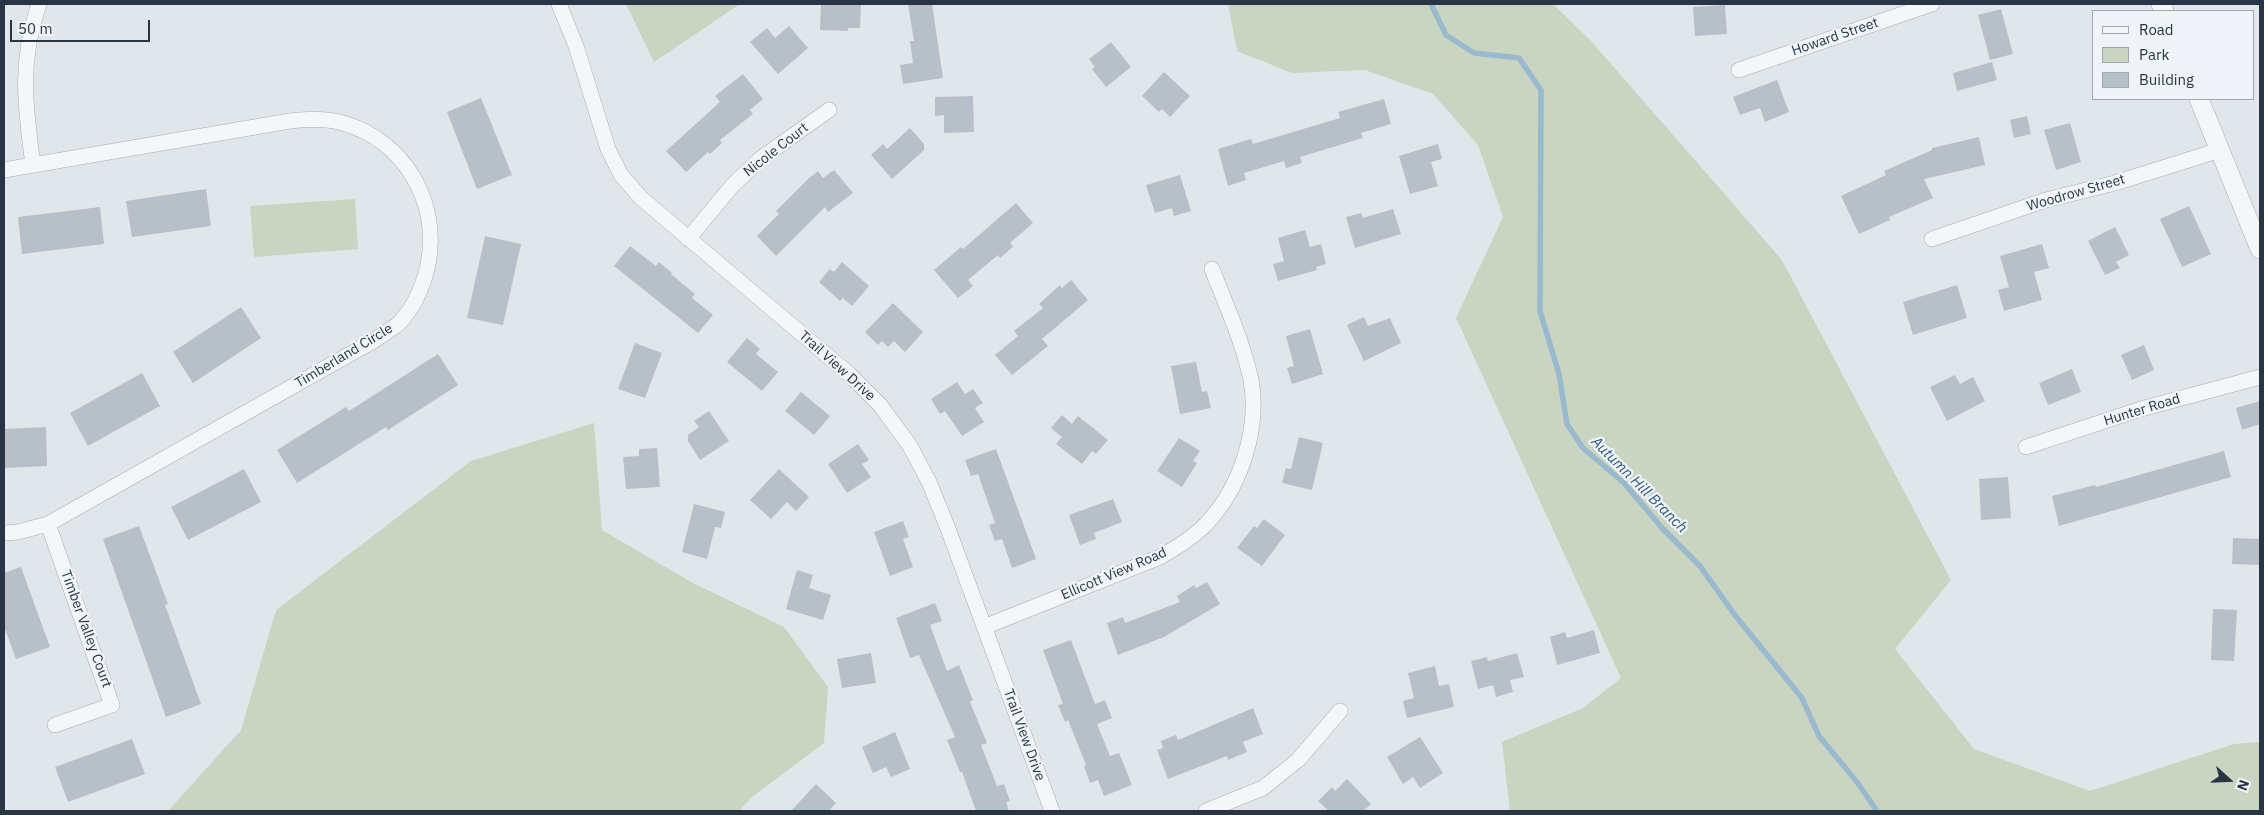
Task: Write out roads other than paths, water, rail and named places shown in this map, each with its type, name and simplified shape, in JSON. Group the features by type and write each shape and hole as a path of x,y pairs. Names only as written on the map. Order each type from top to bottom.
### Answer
{"street":[{"path":"33,165 25,111 24,75 30,31 39,4"},
{"name":"Trail View Drive","path":"559,4 576,46 608,149 621,175 641,198 849,374 880,405 910,446 928,482 1052,811"},
{"name":"Howard Street","path":"1739,70 1932,4"},
{"path":"2199,100 2260,249"},
{"name":"Nicole Court","path":"688,239 732,186 760,159 829,110"},
{"name":"Timberland Circle","path":"4,170 315,118 342,123 360,130 392,150 410,171 424,197 430,224 430,252 425,280 413,303 398,324 366,345 48,524 18,532 4,533"},
{"name":"Woodrow Street","path":"1932,239 2046,200 2116,182 2220,150"},
{"name":"Ellicott View Road","path":"984,627 1160,557 1206,525 1223,502 1239,473 1248,444 1252,413 1251,383 1245,356 1212,269"},
{"name":"Hunter Road","path":"2026,447 2141,409 2260,377"},
{"name":"Timber Valley Court","path":"48,524 112,704 55,725"},
{"path":"1206,811 1263,788 1298,760 1340,711"}],"waterway":[{"name":"Autumn Hill Branch","path":"1431,4 1446,35 1474,53 1519,58 1541,90 1540,311 1559,374 1567,424 1583,448 1624,483 1663,529 1700,566 1734,614 1802,698 1819,736 1857,782 1877,811"}]}
